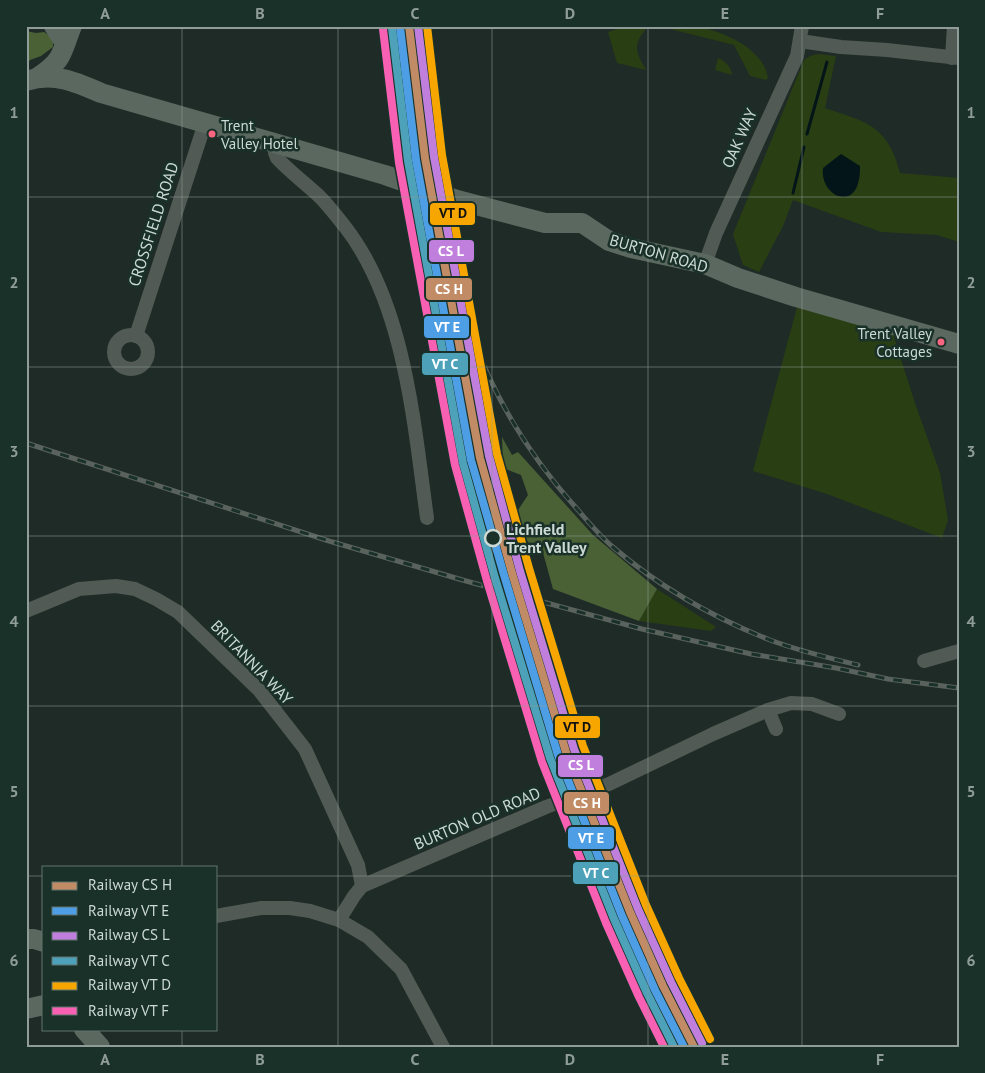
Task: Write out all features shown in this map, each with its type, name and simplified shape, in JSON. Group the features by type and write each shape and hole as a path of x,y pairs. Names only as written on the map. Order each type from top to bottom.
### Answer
{"highway":[{"path":"54,26 67,40 86,80 101,93"},
{"path":"30,80 53,67 61,58 67,40"},
{"name":"BURTON ROAD","path":"30,80 54,77 70,80 101,93 386,175 457,200 545,223 582,224 609,241 631,248 705,264 738,278 796,297 959,344"},
{"path":"85,1030 100,1047"}],"street":[{"name":"OAK WAY","path":"705,264 716,233 797,56 802,26"},
{"path":"800,41 841,48 887,50 955,58 954,26"},
{"name":"CROSSFIELD ROAD","path":"136,336 205,123"},
{"path":"278,144 275,153 277,158 320,198 347,230 367,262 387,306 397,338 416,434 427,518"},
{"name":"BRITANNIA WAY","path":"26,611 79,589 116,586 135,589 178,612 258,690 305,749 358,865 362,886"},
{"path":"924,660 959,651"},
{"name":"BURTON OLD ROAD","path":"362,886 546,808 609,784 712,734 768,710 791,703 812,704 839,714"},
{"path":"768,710 776,729"},
{"path":"340,920 362,886"},
{"path":"218,916 261,908 290,908 310,911 340,920 368,936 401,968 443,1047"}],"green space":[{"path":"627,26 662,26 647,28 637,44 638,53 646,70 617,63 608,32"},
{"path":"666,26 701,28 738,41 758,57 765,67 768,78 766,80 750,76 734,45 666,28"},
{"path":"26,31 44,32 53,38 53,47 41,56 30,60 27,64"},
{"path":"818,54 836,56 825,108 864,122 882,135 895,157 900,173 959,178 959,242 937,235 881,232 793,200 783,226 759,272 743,265 733,234 804,60"},
{"path":"718,58 727,64 732,75 715,70"},
{"path":"797,307 893,334 940,473 948,520 942,538 827,494 753,471"},
{"path":"502,437 512,455 518,452 593,535 657,589 639,621 553,589 542,549 531,548 517,521 516,513 528,495 521,475 503,468"},
{"path":"657,589 716,627 711,631 639,621"}],"shaded area":[{"path":"841,154 860,166 859,182 854,191 848,196 840,197 827,187 823,178 823,168"}],"waterway":[{"path":"807,134 827,62"},
{"path":"793,193 804,147"}],"railway":[{"path":"445,234 467,321 491,381 530,449 561,490 600,535 650,576 708,612 781,644 858,665"},
{"path":"26,443 329,541 642,629 751,654 888,679 959,688"}],"transit line":[{"path":"409,26 425,158 480,458 512,573 566,752 630,912 663,986 694,1047"},
{"path":"418,26 434,157 489,456 520,571 574,749 638,909 671,982 702,1043"},
{"path":"427,26 442,155 497,454 529,568 583,746 646,905 679,978 710,1039"},
{"path":"400,27 416,160 471,460 558,755 622,916 655,990 684,1047"},
{"path":"392,28 408,161 463,463 495,578 550,758 614,919 647,993 674,1047"},
{"path":"383,29 399,163 455,465 487,581 542,762 606,923 664,1047"}],"place":[{"name":"Trent Valley Hotel","path":"212,134"},
{"name":"Trent Valley Cottages","path":"941,342"},
{"name":"Lichfield Trent Valley","path":"493,538"}]}
